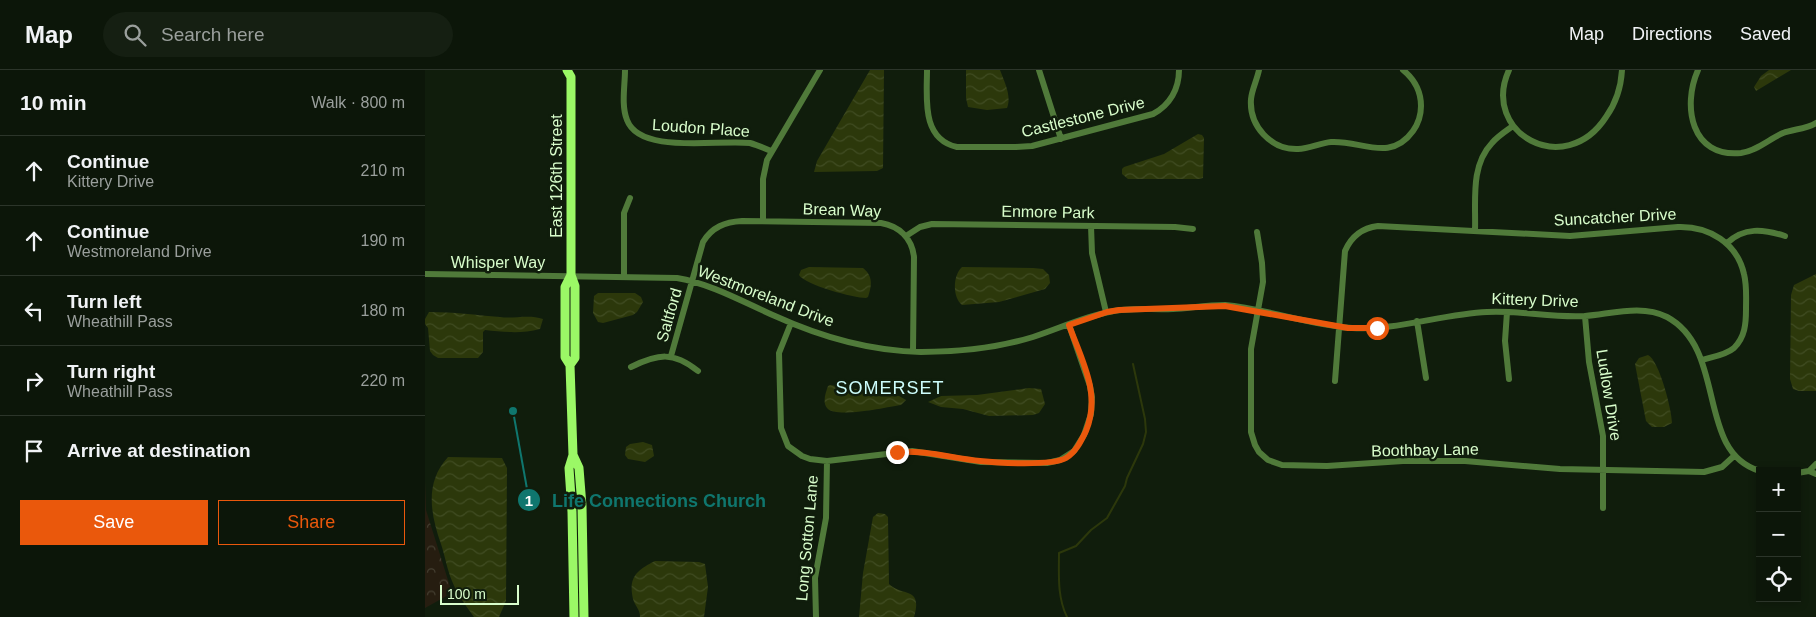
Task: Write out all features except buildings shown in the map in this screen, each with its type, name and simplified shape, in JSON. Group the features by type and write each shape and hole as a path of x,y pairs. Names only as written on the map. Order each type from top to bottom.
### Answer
{"main road":[{"name":"East 126th Street","path":"571,72 571,276 565,287 565,357 570,365 573,455 569,468 572,512 574,617"},
{"name":"East 126th Street","path":"573,455 579,468 582,506 585,617"}],"street":[{"name":"Loudon Place","path":"625,70 627,119 631,127 642,137 661,142 749,143 771,151"},
{"path":"763,221 763,175 771,151 820,70"},
{"name":"Castlestone Drive","path":"927,70 928,117 933,130 939,137 954,146 977,147 1023,147 1144,118 1166,105 1174,93 1179,78 1179,70"},
{"path":"1039,70 1061,139"},
{"path":"1259,70 1251,99 1252,111 1255,121 1264,134 1273,142 1287,148 1298,149 1335,142 1381,149 1393,146 1404,140 1418,122 1421,104 1415,83 1403,70"},
{"path":"1509,70 1504,84 1503,99 1513,126 1532,141 1549,147 1563,147 1583,141 1596,131 1611,108 1619,89 1622,70"},
{"path":"1698,70 1691,93 1691,116 1698,134 1712,147 1729,153 1745,152 1757,148 1783,133 1809,127 1816,123"},
{"path":"1475,231 1476,180 1479,164 1492,143 1513,126"},
{"path":"1809,127 1816,130"},
{"path":"623,276 624,213 630,198"},
{"name":"Brean Way","path":"693,280 703,242 712,231 730,222 881,223 893,226 906,236"},
{"name":"Enmore Park","path":"906,236 920,227 932,224 1193,229"},
{"path":"1091,226 1092,253 1107,312"},
{"name":"Suncatcher Drive","path":"1339,327 1345,251 1356,235 1365,229 1377,226 1570,236 1688,227 1707,231 1727,243 1740,260 1745,277 1745,330 1743,336 1733,349 1719,356 1702,360"},
{"path":"1727,243 1738,235 1752,230 1768,231 1785,236"},
{"name":"Boothbay Lane","path":"1257,232 1263,273 1262,289 1251,349 1251,432 1257,449 1265,458 1273,462 1282,465 1327,466 1403,461 1474,462 1560,469 1704,472 1721,467 1734,456"},
{"path":"906,236 912,247 914,257 913,351"},
{"name":"Whisper Way","path":"425,274 571,276"},
{"name":"Westmoreland Drive","path":"571,276 670,277 693,280 817,333 856,344 913,351 955,351 993,346 1021,340 1107,312 1126,309 1171,309 1215,305"},
{"name":"Saltford","path":"671,356 693,280"},
{"name":"Kittery Drive","path":"1215,305 1258,311 1339,327 1371,328 1479,312 1585,316 1638,311 1662,315 1676,323 1687,333 1697,348 1724,439 1734,456"},
{"path":"1507,312 1505,341 1509,379"},
{"name":"Ludlow Drive","path":"1585,316 1589,362 1603,436 1603,508"},
{"path":"1417,321 1426,378"},
{"path":"791,323 780,349 779,363 781,428 786,442 792,450 805,458 827,460 909,451 987,462 1050,462 1066,458 1076,449 1082,439 1088,424 1092,404 1089,381 1069,325"},
{"path":"1335,382 1339,327"},
{"path":"631,367 655,357 671,356 686,362 698,370"},
{"path":"1734,456 1747,466 1756,469"},
{"name":"Long Sotton Lane","path":"815,617 815,578 826,518 827,460"},
{"path":"1809,471 1816,464"},
{"path":"1801,472 1809,471 1816,474"}],"green space":[{"path":"425,481 426,510 452,593 425,608"}],"water":[{"path":"870,70 884,70 883,168 877,171 814,172 817,161"},
{"path":"966,70 1000,70 1009,99 1007,108 987,110 968,107 966,98"},
{"path":"1769,70 1791,70 1756,91 1754,87 1761,76"},
{"path":"1198,134 1204,138 1203,178 1128,179 1122,174 1124,167 1164,154"},
{"path":"809,267 863,268 869,274 871,281 868,297 841,293 810,283 799,275 801,270"},
{"path":"962,267 1043,269 1049,275 1050,283 1045,289 999,302 962,305 955,292 955,280"},
{"path":"1816,274 1816,391 1799,391 1793,389 1790,379 1791,295 1794,285"},
{"path":"598,293 635,293 641,297 643,302 633,315 603,323 598,322 593,313 594,296"},
{"path":"429,312 543,319 540,329 533,331 485,330 483,332 483,352 478,358 438,358 430,351 428,328 425,324 425,319"},
{"path":"1648,355 1660,375 1670,408 1672,423 1664,427 1652,427 1646,421 1635,364 1639,358"},
{"path":"830,385 899,396 906,400 901,405 874,410 832,411 827,408 825,403 826,391"},
{"path":"1029,388 1041,389 1045,404 1039,413 1033,415 989,416 963,409 941,407 928,402 941,396 977,395"},
{"path":"643,442 652,445 654,456 645,462 628,459 625,455 626,447 630,444"},
{"path":"448,457 502,458 507,468 506,601 499,617 474,617 456,591 449,572 432,509 433,487 436,477"},
{"path":"878,513 885,514 888,517 889,584 913,596 916,601 914,617 859,617 863,573 873,517"},
{"path":"655,561 699,562 705,564 708,587 704,617 640,617 633,599 633,580 639,571"}],"waterway":[{"path":"1067,617 1060,593 1059,553 1076,546 1091,530 1107,518 1125,486 1143,444 1146,432 1145,419 1133,364"}],"place":[{"name":"Life Connections Church","path":"513,411"}],"district":[{"name":"SOMERSET","path":"890,388"}],"route":[{"path":"897,452 923,452 987,462 1050,462 1066,458 1076,449 1082,439 1091,414 1092,404 1089,381 1069,325 1107,312 1126,309 1171,309 1207,305 1225,306 1348,328 1377,328"}]}
